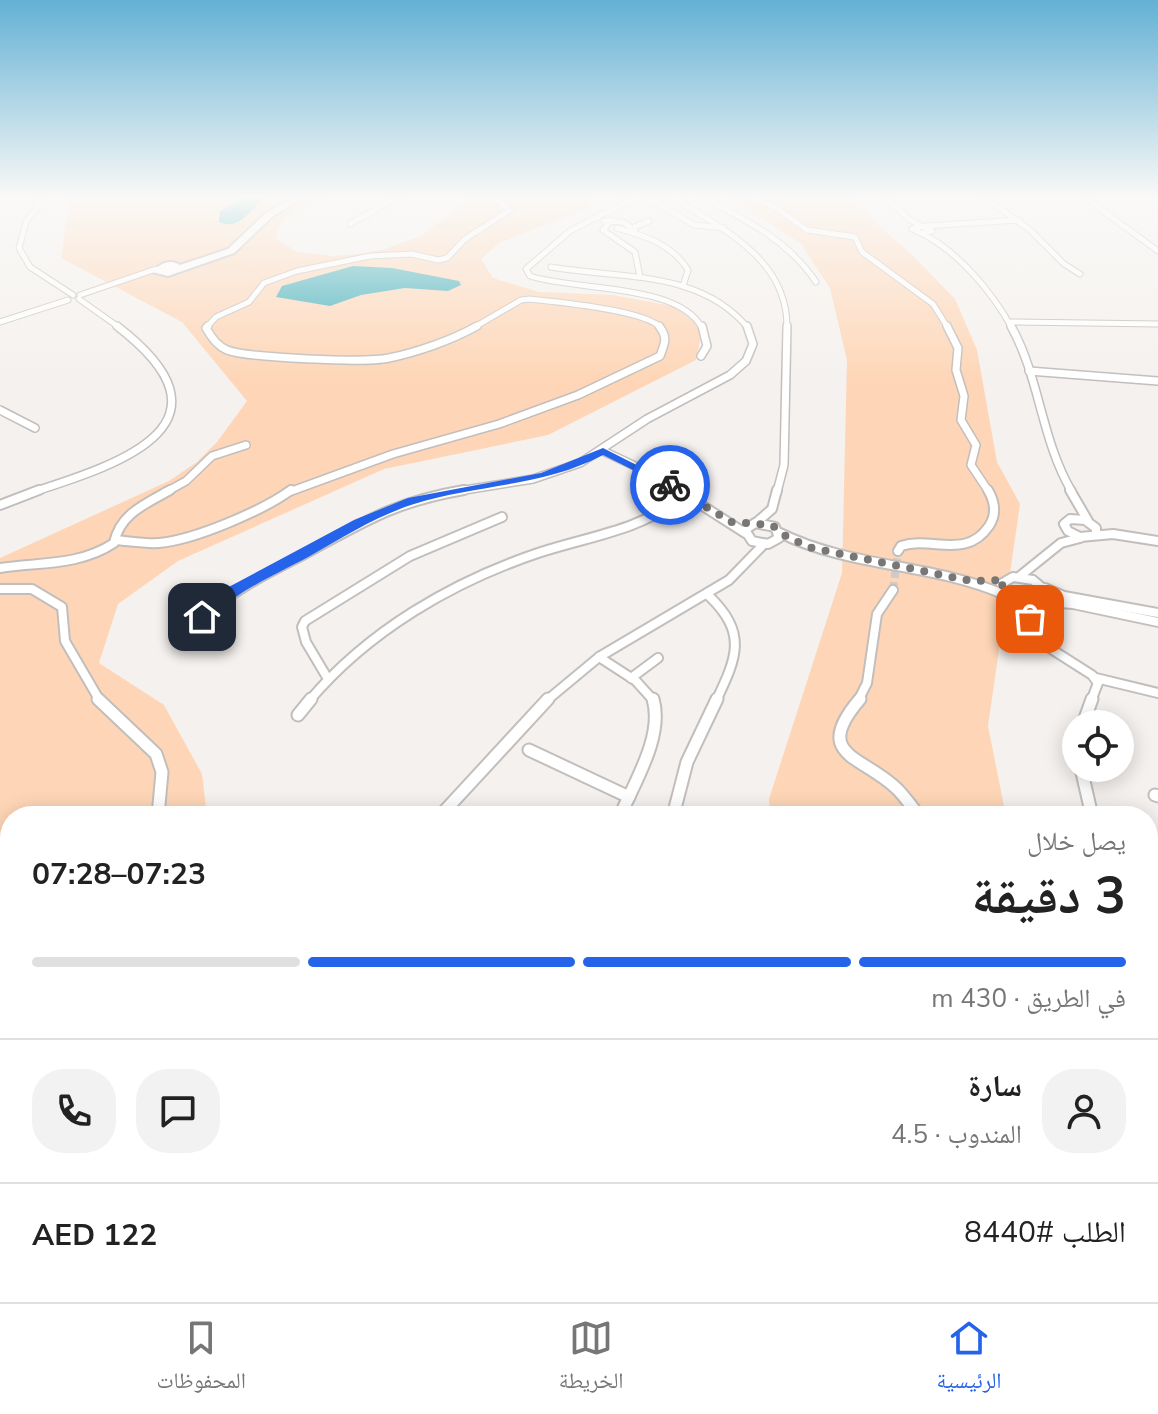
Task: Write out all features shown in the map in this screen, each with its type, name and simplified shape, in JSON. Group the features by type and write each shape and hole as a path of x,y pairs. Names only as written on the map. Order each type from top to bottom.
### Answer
{"street":[{"path":"0,505 127,458 154,440 172,418 173,388 162,368 123,330 36,272 24,258"},
{"path":"0,322 139,275 208,258"},
{"path":"176,267 208,258"},
{"path":"115,540 159,543 211,528 273,503 295,488 393,454 508,421 631,372 660,356 666,341 665,333 651,320 624,311 603,311 586,305 530,299 521,300 454,337 374,361 231,351 219,346 208,335 206,328 211,321 249,302 264,283 290,273 362,258"},
{"path":"536,258 526,269 528,274 544,282 631,292 677,305 696,318 705,330 707,346 701,356"},
{"path":"636,258 640,277"},
{"path":"678,258 689,273 683,286"},
{"path":"749,558 747,536 755,523 772,509 781,484 785,456 789,313 782,290 760,258"},
{"path":"798,258 816,282"},
{"path":"870,258 933,304 957,344 956,370 964,396 961,420 974,439 971,465 991,495 993,518 985,532 970,545 957,548 914,543 901,546 898,551"},
{"path":"956,258 988,289 1011,322 1024,351 1052,455 1096,531"},
{"path":"1058,258 1080,274"},
{"path":"202,617 240,586 384,510 449,492 543,476 576,465 603,451 656,414 728,380 747,359 750,337 739,316 715,299 683,286 640,277 551,267"},
{"path":"1011,322 1158,324"},
{"path":"1029,371 1158,381"},
{"path":"0,410 35,428"},
{"path":"0,568 72,561 100,552 115,540 117,529 130,513 186,481 212,456 246,445"},
{"path":"603,451 654,475 764,544"},
{"path":"298,715 328,679 382,634 448,593 523,559 637,525 686,496"},
{"path":"1061,543 1066,529 1064,524 1078,503"},
{"path":"772,509 777,534"},
{"path":"328,679 306,642 302,627 305,621 410,556 502,517"},
{"path":"1070,519 1088,521"},
{"path":"731,522 755,523 803,545 971,581 1003,594 1055,653 1096,678 1158,693"},
{"path":"1066,529 1084,537"},
{"path":"971,581 1020,576 1061,543 1096,531 1158,541"},
{"path":"449,806 527,718 599,657 708,595 736,574 777,534"},
{"path":"1034,564 1048,597 1046,602"},
{"path":"1020,576 1064,596 1158,613"},
{"path":"1003,594 1004,580"},
{"path":"0,589 32,589 62,607 65,641 94,696 156,754 162,772 159,806"},
{"path":"893,590 877,614 864,691 841,721 838,731 849,757 894,786 911,806"},
{"path":"676,806 687,762 737,650 729,618 708,595"},
{"path":"1012,601 1034,607 1046,602 1073,604 1158,622"},
{"path":"1030,626 1034,607"},
{"path":"599,657 652,696 658,714 625,806"},
{"path":"631,678 658,658"},
{"path":"1089,710 1099,688 1096,678"},
{"path":"529,750 629,797"},
{"path":"1084,782 1090,806"}],"shaded area":[{"path":"61,258 482,258 493,278 539,292 613,295 672,306 703,326 696,360 548,435 384,469 178,561 118,604 99,663 164,705 202,774 206,806 0,806 0,558 169,481 197,462 217,442 247,401 182,322"},
{"path":"810,258 915,258 955,299 977,350 997,462 1020,504 988,726 1004,806 769,806 769,799 842,573 847,360 830,288"}],"water":[{"path":"353,266 392,268 459,281 461,285 448,291 405,288 361,295 330,306 276,297 282,286"}],"tunnel":[{"path":"893,590 898,551"}],"way so far":[{"path":"670,485 731,522 772,525 780,533 812,548 971,581 1004,580 1001,584 1003,594 1019,604 1034,607 1030,619"}],"route":[{"path":"202,617 230,592 250,580 384,510 412,501 543,476 586,461 603,451 670,485"}]}
